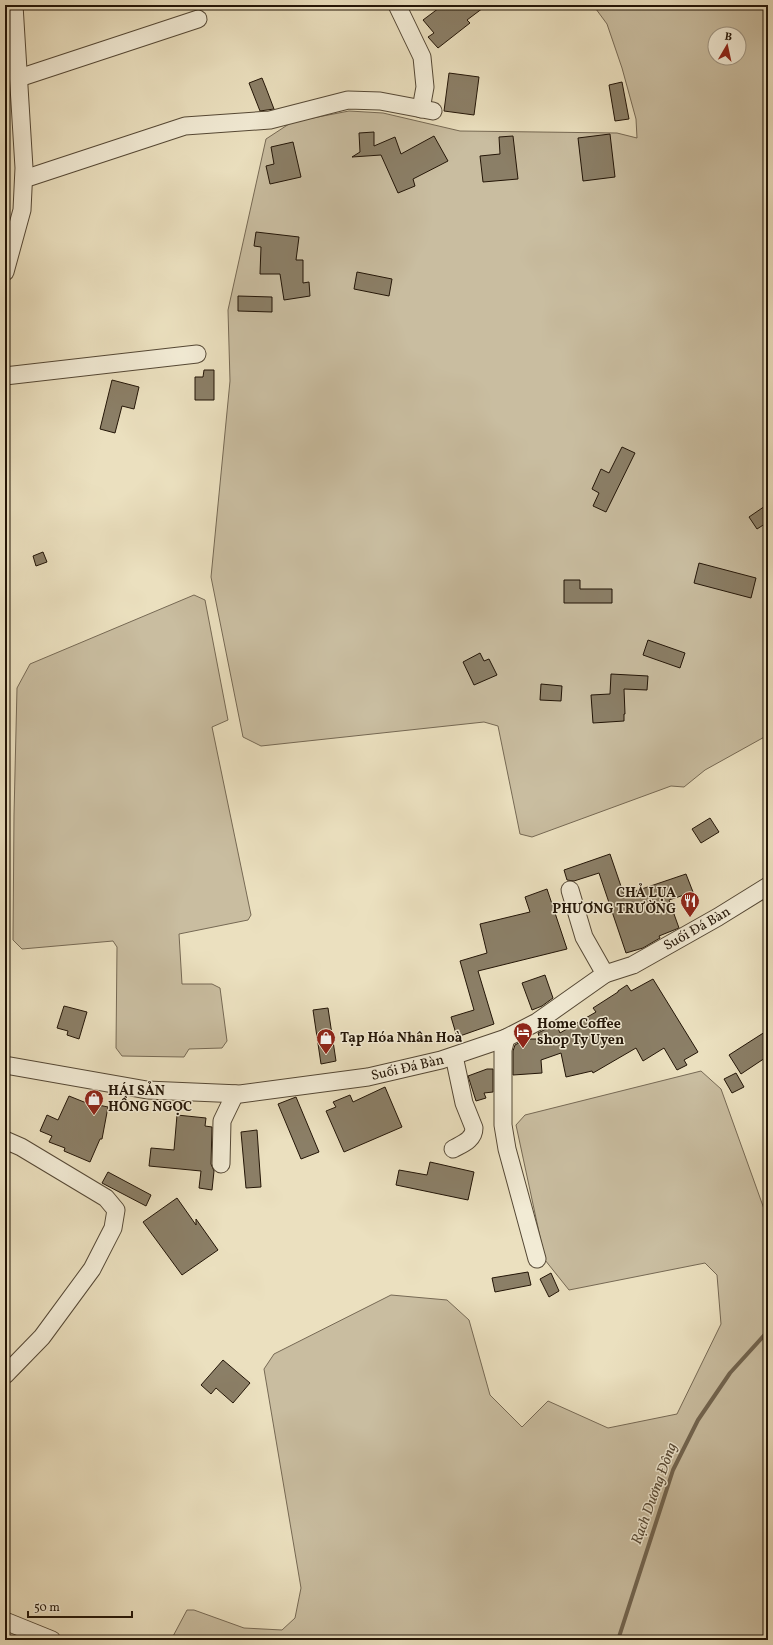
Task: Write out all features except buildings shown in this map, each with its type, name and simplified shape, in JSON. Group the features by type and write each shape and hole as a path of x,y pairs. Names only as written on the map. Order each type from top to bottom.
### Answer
{"street":[{"path":"5,272 22,210 24,179 14,5"},
{"path":"24,179 185,126 270,120 348,100 380,101 427,110 422,57 397,5"},
{"path":"19,78 198,19"},
{"path":"5,376 197,354"},
{"name":"Suối Đá Bàn","path":"5,1065 147,1090 235,1094 368,1077 454,1056 506,1038 537,1022 605,974 633,965 718,917 768,886"},
{"path":"570,890 584,937 605,974"},
{"path":"506,1038 503,1050 503,1125 507,1149 537,1259"},
{"path":"453,1149 473,1137 474,1132 474,1128 464,1103 454,1056"},
{"path":"221,1164 222,1121 235,1094"},
{"path":"5,1140 21,1147 106,1198 116,1210 113,1228 92,1269 42,1337 5,1375"},
{"path":"5,1621 52,1640"}],"shaded area":[{"path":"593,5 768,5 768,735 705,770 684,787 671,786 532,837 520,834 498,726 484,722 261,746 243,737 211,577 230,381 228,310 266,139 292,122 349,111 383,113 460,131 617,133 637,138 636,119 622,68 607,24"},
{"path":"194,595 205,600 228,720 212,727 251,915 248,920 179,934 182,984 212,984 220,988 227,1041 222,1048 189,1049 184,1057 122,1056 116,1048 117,947 113,941 22,949 13,940 17,688 30,664"},
{"path":"701,1071 721,1089 768,1220 768,1640 171,1640 187,1610 194,1610 244,1628 282,1630 295,1618 301,1588 264,1369 274,1354 391,1295 447,1300 469,1320 490,1395 522,1427 548,1401 608,1428 677,1414 721,1324 717,1275 705,1263 569,1290 545,1260 516,1125 525,1115"}],"waterway":[{"name":"Rạch Dương Đông","path":"618,1640 673,1470 698,1420 730,1373 768,1331"}],"place":[{"name":"CHẢ LỤA PHƯƠNG TRƯỜNG","path":"690,918"},
{"name":"Home Coffee shop Ty Uyen","path":"523,1049"},
{"name":"Tạp Hóa Nhân Hoà","path":"326,1055"},
{"name":"HÁI SẢN HỒNG NGỌC","path":"94,1116"}]}
